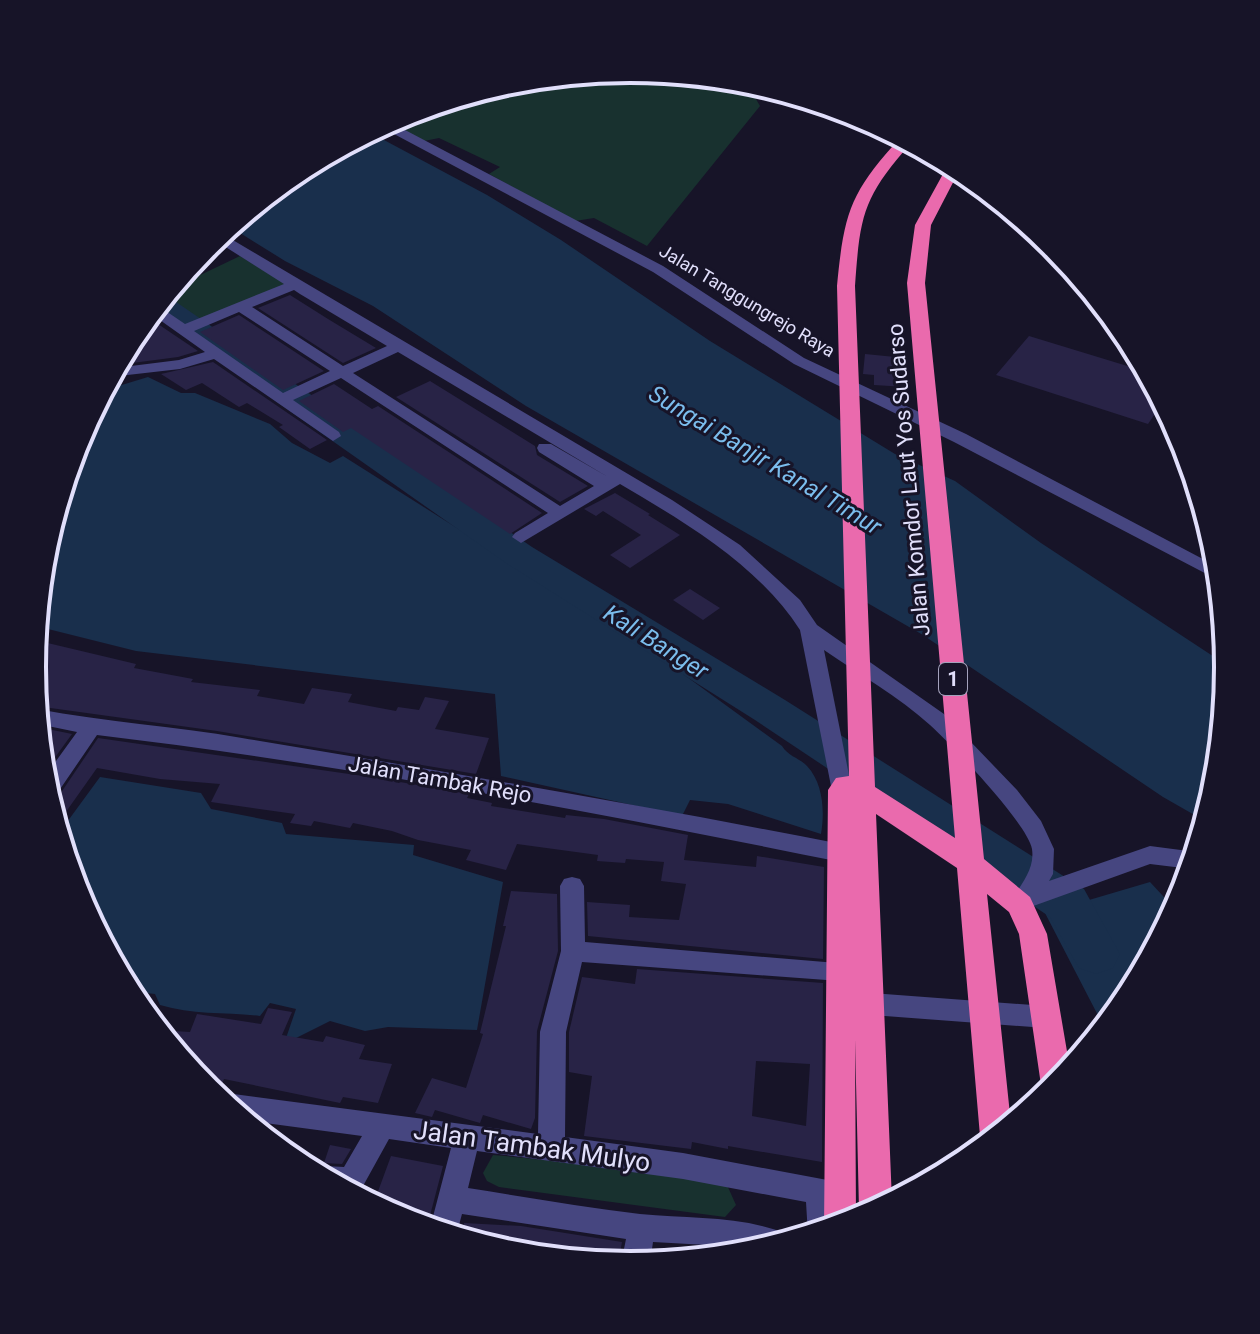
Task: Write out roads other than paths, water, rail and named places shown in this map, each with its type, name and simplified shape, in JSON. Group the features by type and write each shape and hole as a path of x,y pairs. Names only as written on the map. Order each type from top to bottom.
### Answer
{"highway":[{"path":"875,1197 846,286 852,224 872,178 898,149"},
{"name":"Jalan Komdor Laut Yos Sudarso","path":"948,177 923,225 916,283 995,1123"},
{"path":"835,1214 829,1194 840,1001 841,790 845,785 854,786 960,855 1031,892 1033,934 1054,1068"}],"street":[{"name":"Jalan Tanggungrejo Raya","path":"398,131 658,269 799,361 960,438 1205,568"},
{"path":"228,244 290,287 613,482 715,534 734,549 783,594 810,630 937,719 1009,796 1033,827 1043,849 1031,892"},
{"path":"185,329 290,287"},
{"path":"241,307 561,514"},
{"path":"164,315 333,436"},
{"path":"282,399 394,348"},
{"path":"126,371 180,364 218,353"},
{"path":"521,537 613,482"},
{"path":"810,630 828,709 841,790"},
{"name":"Jalan Tambak Rejo","path":"48,718 92,727 234,744 516,791 814,845 841,853"},
{"path":"56,777 92,727"},
{"path":"1031,892 1150,855 1182,859"},
{"path":"551,1148 553,1032 573,951 572,886"},
{"path":"573,951 840,971"},
{"path":"840,1001 1046,1017"},
{"name":"Jalan Tambak Mulyo","path":"247,1108 683,1166 829,1194"},
{"path":"349,1179 353,1177 382,1126"},
{"path":"446,1221 467,1137"},
{"path":"823,1218 829,1194"},
{"path":"451,1199 642,1228 725,1232 752,1238"},
{"path":"638,1251 642,1228"}],"water":[{"name":"Sungai Banjir Kanal Timur","path":"381,139 487,195 561,240 710,341 895,454 955,481 1041,543 1214,657 1209,743 1195,815 1163,797 923,635 526,406 373,306 285,261 240,233 306,181"},
{"path":"148,377 181,393 195,393 270,424 292,443 330,463 343,456 650,650 807,766 822,798 821,834 728,804 690,800 682,816 501,776 495,694 136,651 47,629 57,553 66,516 90,444 118,386"},
{"path":"100,777 201,793 211,809 282,823 286,834 414,845 413,855 503,882 477,1030 388,1027 365,1031 330,1021 284,1044 296,1009 270,1003 260,1016 197,1012 160,1005 155,994 144,991 106,925 90,890 67,822"},
{"path":"1150,882 1166,899 1136,959 1098,1016 1045,913"}],"waterway":[{"name":"Kali Banger","path":"169,309 217,346 519,555 770,710 1067,903 1096,954"}]}
